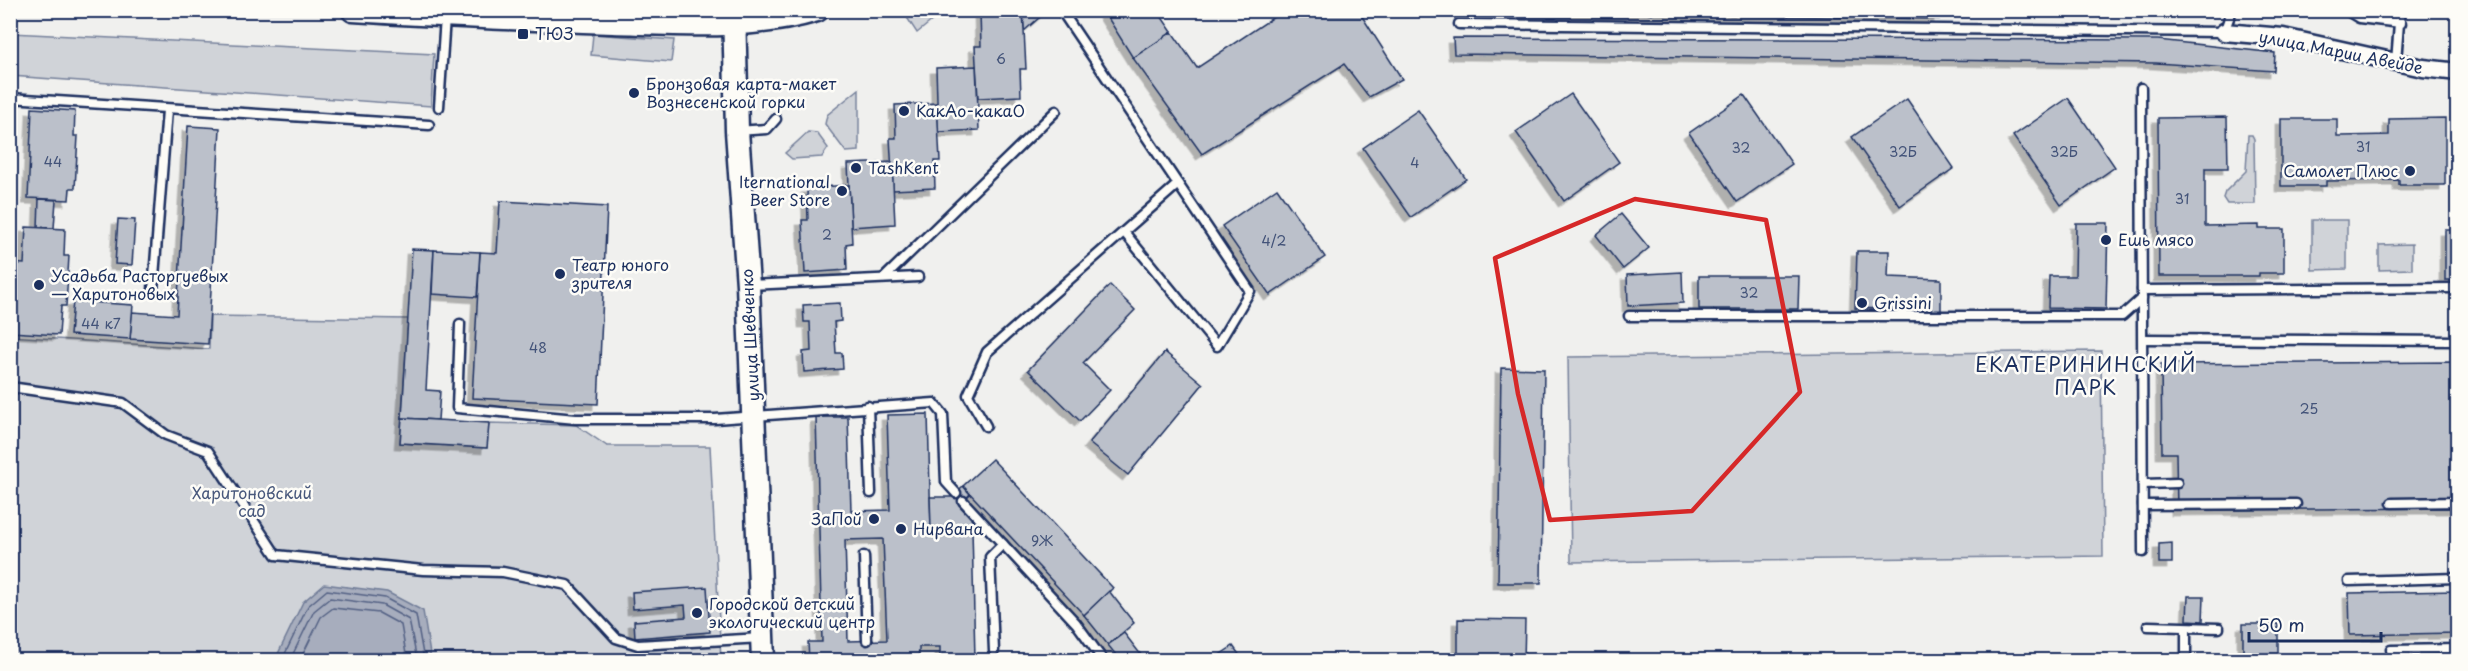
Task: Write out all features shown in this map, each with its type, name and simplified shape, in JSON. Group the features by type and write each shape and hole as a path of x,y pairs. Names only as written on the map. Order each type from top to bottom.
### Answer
{"main road":[{"path":"353,10 445,17 794,17 817,10"},
{"name":"улица Шевченко","path":"734,17 737,131 748,285 763,660"}],"street":[{"name":"улица Марии Авейде","path":"2224,32 2283,37 2396,62 2457,72"}],"lane":[{"path":"1061,10 1250,291 1217,346 1124,232"},
{"path":"1459,24 2224,32 2232,10"},
{"path":"2346,10 2360,18 2401,23"},
{"path":"2396,62 2401,23 2400,10"},
{"path":"439,106 445,17"},
{"path":"2140,88 2144,339 2143,552"},
{"path":"10,98 167,110 429,125"},
{"path":"153,290 167,110"},
{"path":"885,278 1056,111"},
{"path":"737,131 767,129 776,119"},
{"path":"986,426 968,395 987,352 1178,184"},
{"path":"748,285 918,277"},
{"path":"1629,316 2122,316 2142,294 2457,288"},
{"path":"460,324 457,408 576,419 716,419 868,406 934,403 943,414 946,482 956,493"},
{"path":"2144,339 2457,341"},
{"path":"10,387 123,403 166,435 208,451 276,555 423,570 503,572 567,585 616,638 638,645 762,638"},
{"path":"868,406 871,493"},
{"path":"2143,484 2177,483"},
{"path":"963,501 1076,623 1103,660"},
{"path":"2392,503 2457,502"},
{"path":"2143,505 2296,504"},
{"path":"993,651 990,557 1003,544"},
{"path":"864,556 867,640"},
{"path":"2349,581 2457,578"},
{"path":"2148,626 2219,628"},
{"path":"2186,628 2186,660"},
{"path":"2391,650 2457,649"}],"highlighted area":[{"path":"1635,199 1766,220 1800,392 1692,511 1550,520 1518,394 1495,258"}],"green space":[{"path":"916,10 944,11 917,33 906,16"},
{"path":"11,33 434,54 431,106 11,76"},
{"path":"593,34 674,40 671,62 591,55"},
{"path":"859,89 859,151 846,152 825,124 827,115"},
{"path":"808,132 817,133 828,148 822,157 792,159 785,153"},
{"path":"2248,135 2252,135 2254,139 2255,204 2227,204 2223,198 2225,192 2246,171"},
{"path":"2312,220 2347,220 2347,269 2312,270"},
{"path":"2412,244 2412,269 2379,270 2379,245"},
{"name":"Харитоновский сад","path":"210,316 408,319 400,443 487,448 489,423 576,425 607,446 710,446 721,660 11,660 10,336 209,349"},
{"path":"2101,351 2103,556 1571,562 1568,357"}],"water":[{"path":"324,584 387,592 423,611 431,660 275,660 303,602"}],"building":[{"path":"1023,10 1048,10 1024,31"},
{"path":"1103,10 1157,10 1172,32 1133,58"},
{"path":"1279,10 1358,10 1402,79 1369,97 1344,64 1202,154 1133,58 1172,32 1197,68 1280,13"},
{"path":"1448,10 1939,10 1939,19"},
{"path":"1023,11 1026,69 1020,69 1021,96 978,98 975,46 981,46 980,13"},
{"path":"1453,38 2158,40 2275,53 2274,71 2156,63 1454,54"},
{"path":"976,66 979,130 938,132 936,68"},
{"path":"1571,94 1619,162 1564,201 1516,132"},
{"path":"1744,95 1792,164 1737,202 1689,133"},
{"path":"2068,98 2115,167 2061,205 2013,136"},
{"path":"1907,99 1954,168 1900,206 1852,137"},
{"path":"937,103 940,161 934,161 935,188 893,190 890,138 896,138 895,105"},
{"path":"32,108 75,111 74,136 78,136 75,188 70,188 69,200 28,198"},
{"path":"1418,110 1466,179 1411,217 1363,148"},
{"path":"2227,117 2228,168 2205,168 2205,226 2259,225 2259,229 2284,229 2284,273 2259,273 2259,276 2159,276 2158,118"},
{"path":"2445,118 2445,185 2399,185 2399,180 2326,181 2326,186 2281,186 2281,119 2337,119 2337,136 2341,136 2389,135 2389,119"},
{"path":"188,126 220,128 208,344 130,339 132,312 177,315"},
{"path":"892,162 895,224 851,227 848,164"},
{"path":"849,185 852,243 846,244 847,270 805,273 802,220 808,220 807,188"},
{"path":"1277,188 1325,257 1270,295 1222,226"},
{"path":"39,199 56,200 54,228 38,227"},
{"path":"500,201 607,207 598,404 472,398 480,252 497,253"},
{"path":"1621,214 1649,248 1623,269 1596,235"},
{"path":"118,219 135,220 132,265 115,264"},
{"path":"2076,223 2108,223 2106,309 2048,308 2049,276 2075,276"},
{"name":"Усадьба Расторгуевых — Харитоновых","path":"26,227 65,229 64,256 69,256 66,306 61,306 59,335 10,332 10,263 24,264"},
{"path":"2445,230 2458,230 2458,280 2445,280"},
{"path":"412,249 434,250 426,390 440,391 438,420 402,418"},
{"path":"434,250 480,252 477,297 432,294"},
{"path":"1857,251 1889,251 1888,277 1941,279 1941,311 1855,308"},
{"path":"1682,272 1683,303 1628,306 1627,275"},
{"path":"1699,276 1799,276 1798,309 1699,309"},
{"path":"1110,285 1135,310 1083,363 1110,390 1080,421 1028,370"},
{"path":"73,301 133,305 130,339 70,335"},
{"path":"840,303 841,321 834,322 836,353 842,353 843,369 804,372 803,352 811,351 810,322 804,322 803,305"},
{"path":"1165,352 1203,384 1128,475 1089,443"},
{"path":"2458,362 2458,508 2177,510 2176,453 2162,453 2161,364"},
{"path":"1501,368 1544,369 1541,583 1498,583"},
{"path":"928,414 931,529 972,528 975,660 940,660 940,647 919,647 919,660 809,660 808,642 822,642 816,417 848,417 851,511 890,510 887,415","holes":["883,539 887,640 848,641 845,540"]},
{"path":"402,418 489,423 487,448 400,443"},
{"path":"992,459 1113,588 1084,615 963,486"},
{"path":"963,486 970,494 961,504 971,514 972,528 931,529 930,497 951,497"},
{"path":"2172,543 2172,563 2159,563 2159,544"},
{"name":"Городской детский экологический центр","path":"707,587 710,632 635,638 634,621 686,617 685,605 633,609 632,592"},
{"path":"1109,591 1134,623 1108,645 1084,615"},
{"path":"2458,591 2458,633 2350,635 2349,593"},
{"path":"2188,596 2204,596 2203,621 2187,620"},
{"path":"1458,619 1525,620 1524,660 1458,660"},
{"path":"2243,624 2278,624 2278,660 2243,660"},
{"path":"1124,633 1145,660 1120,660 1108,645"},
{"path":"1233,646 1243,660 1212,660"},
{"path":"2455,657 2455,660 2431,660 2431,659"}],"place":[{"name":"ТЮЗ","path":"523,34"},
{"name":"Бронзовая карта-макет Вознесенской горки","path":"634,93"},
{"name":"КакАо-какаО","path":"904,111"},
{"name":"TashKent","path":"856,168"},
{"name":"Самолет Плюс","path":"2410,171"},
{"name":"Iternational Beer Store","path":"842,191"},
{"name":"Ешь мясо","path":"2106,240"},
{"name":"Театр юного зрителя","path":"560,274"},
{"name":"Усадьба Расторгуевых — Харитоновых","path":"39,285"},
{"name":"Grissini","path":"1862,303"},
{"name":"ЗаПой","path":"874,519"},
{"name":"Нирвана","path":"901,529"},
{"name":"Городской детский экологический центр","path":"697,613"}],"district":[{"name":"ЕКАТЕРИНИНСКИЙ ПАРК","path":"2086,376"}]}
